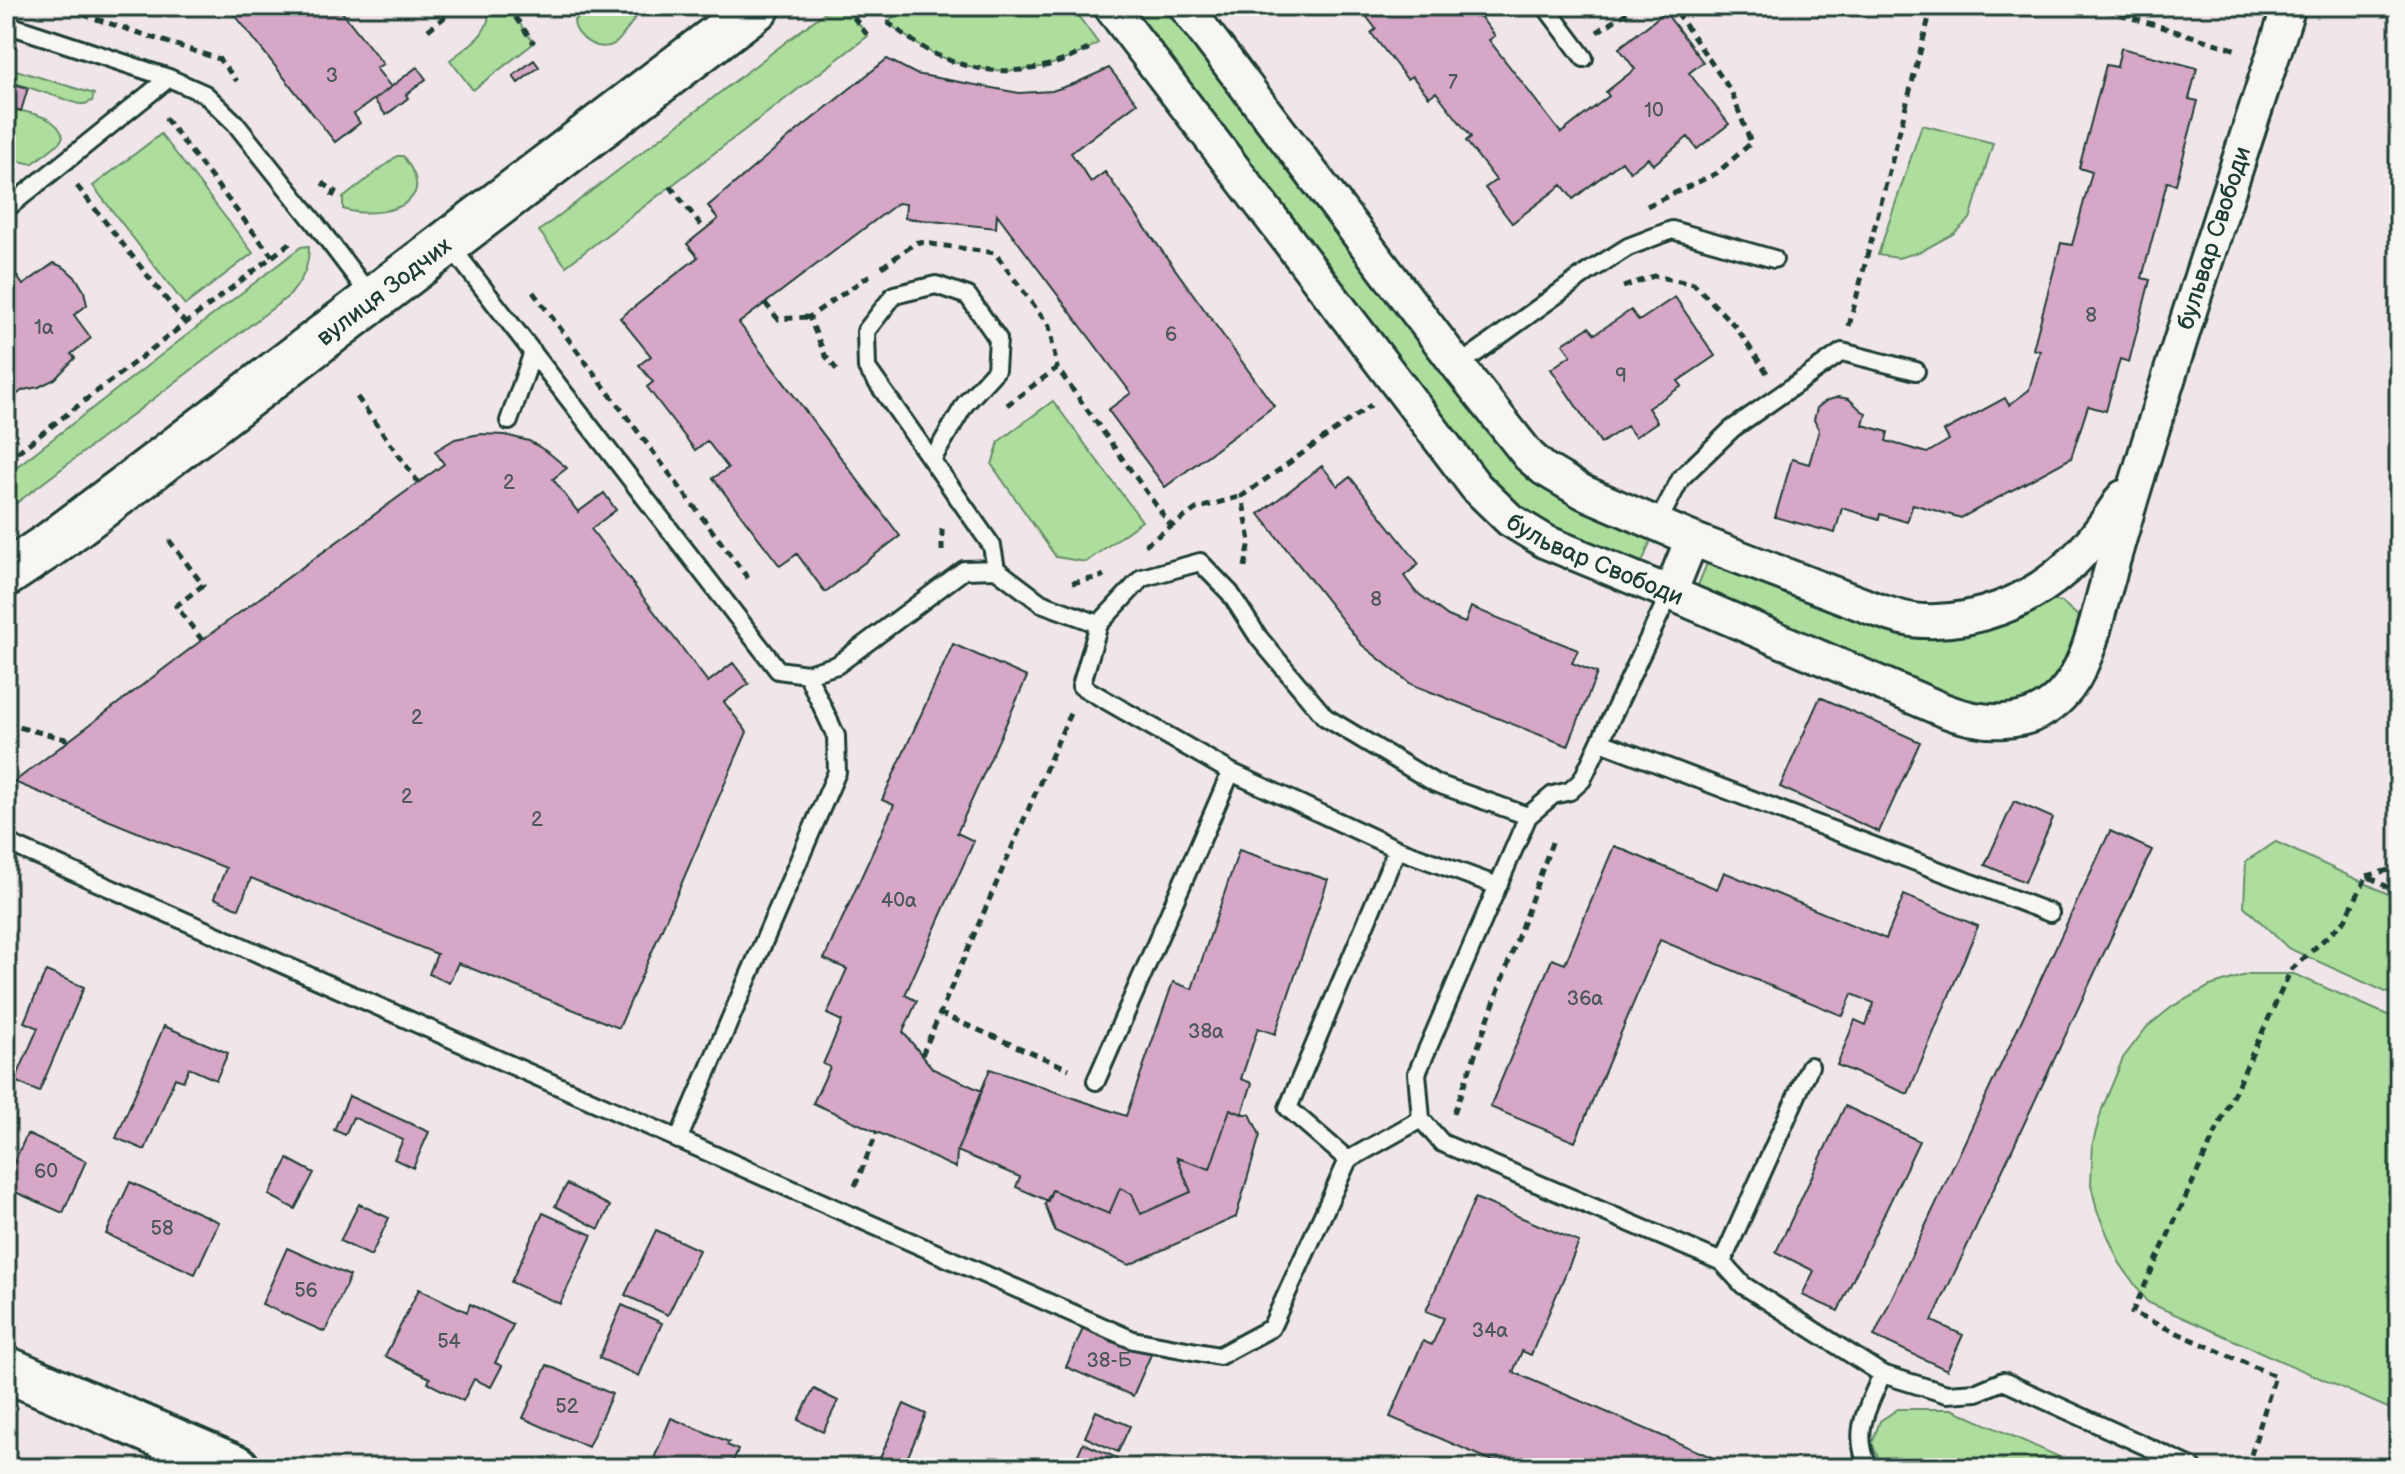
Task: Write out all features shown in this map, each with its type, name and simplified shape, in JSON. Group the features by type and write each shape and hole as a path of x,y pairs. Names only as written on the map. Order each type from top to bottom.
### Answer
{"main road":[{"name":"вулиця Зодчих","path":"6,574 144,474 758,6"},
{"path":"6,1369 237,1468"}],"street":[{"name":"бульвар Свободи","path":"1110,6 1397,386 1476,487 1510,520 1546,542 1964,719 2000,722 2022,718 2054,703 2075,678 2289,6"},
{"name":"бульвар Свободи","path":"1185,6 1529,456 1544,469 1583,492 1692,539 1902,618 1924,621 1982,614 2008,605 2045,584 2065,569 2099,532 2140,471"},
{"path":"1670,593 1692,539"}],"lane":[{"path":"1545,6 1579,52"},
{"path":"6,24 169,78 205,94 235,123 373,299"},
{"path":"6,209 169,78"},
{"path":"1458,366 1588,272 1628,247 1672,230 1774,259"},
{"path":"448,242 778,670 807,674 837,665 964,570 996,569 1041,603 1099,624"},
{"path":"932,460 965,404 996,370 998,339 968,296 936,285 894,295 866,331 867,368 992,546 996,569"},
{"path":"509,421 533,352"},
{"path":"1657,524 1681,478 1732,429 1842,352 1916,371"},
{"path":"1498,886 1397,849 1231,772 1081,686 1099,624 1142,578 1200,562 1230,593 1259,638 1325,717 1435,783 1528,816"},
{"path":"1670,593 1582,780 1570,791 1553,795 1528,816 1417,1073 1421,1119 1442,1143 1722,1262 1743,1285 1882,1374 1947,1394 1977,1392 2003,1381 2194,1468"},
{"path":"678,1140 837,772 836,736 807,674"},
{"path":"1601,742 2050,913"},
{"path":"1096,1081 1231,772"},
{"path":"6,842 1133,1340 1219,1356 1271,1328 1348,1160 1421,1119"},
{"path":"1348,1160 1288,1108 1397,849"},
{"path":"1722,1262 1810,1066"},
{"path":"1869,1468 1862,1454 1862,1421 1882,1374"}],"path":[{"path":"428,30 459,6"},
{"path":"507,6 534,43"},
{"path":"845,6 868,36"},
{"path":"1579,52 1637,6"},
{"path":"1645,207 1717,173 1751,143 1731,91 1672,6"},
{"path":"1854,311 1932,6"},
{"path":"2093,6 2238,50"},
{"path":"887,22 938,56 999,71 1041,68 1059,63 1076,57 1098,43"},
{"path":"147,96 272,256"},
{"path":"60,165 185,323"},
{"path":"670,186 705,230"},
{"path":"6,461 315,223 335,191"},
{"path":"765,303 778,319 809,317 917,242 995,253 1049,326 1057,368 1171,526"},
{"path":"1588,272 1604,295 1654,276 1694,284 1736,327 1781,394"},
{"path":"533,292 756,590"},
{"path":"809,317 825,355 845,380"},
{"path":"1002,409 1057,368"},
{"path":"1134,553 1196,509 1242,496 1397,386"},
{"path":"357,397 418,482"},
{"path":"1242,496 1250,541 1245,567"},
{"path":"941,557 942,513"},
{"path":"169,540 203,585 176,606 202,640"},
{"path":"1064,584 1100,577 1111,569"},
{"path":"922,1055 1081,686"},
{"path":"6,724 70,740"},
{"path":"1442,1143 1570,791"},
{"path":"2247,1468 2275,1376 2132,1313 2291,970 2345,920 2367,876 2399,867"},
{"path":"2367,876 2399,893"},
{"path":"939,1013 1096,1081"},
{"path":"844,1213 877,1132"}],"green space":[{"path":"488,6 507,6 534,43 473,90 450,60 472,44 483,31 489,15"},
{"path":"594,6 636,6 631,12 637,16 617,42 611,46 597,46 579,34 574,21"},
{"path":"833,6 845,6 868,36 566,266 539,231"},
{"path":"908,6 1071,6 1098,43 1040,67 1000,71 959,64 932,53 887,22"},
{"path":"1110,6 1185,6 1529,456 1657,524 1636,579 1536,538"},
{"path":"6,67 94,94 92,101 79,104 6,80"},
{"path":"6,107 48,119 60,129 63,137 32,164 19,161 6,154"},
{"path":"1922,125 1993,143 1970,219 1953,234 1920,252 1898,258 1878,255"},
{"path":"161,134 253,253 185,305 93,186"},
{"path":"397,156 403,156 415,178 415,192 410,199 393,209 382,211 343,209 343,198"},
{"path":"309,246 304,272 290,295 6,511 6,475 301,247"},
{"path":"1053,401 1142,521 1086,562 1056,557 992,465 999,441"},
{"path":"1713,549 1877,610 2042,599 2062,602 2086,623 2084,657 2010,721 1691,602"},
{"path":"2276,842 2399,899 2399,998 2288,948 2244,906 2246,861"},
{"path":"2249,974 2294,974 2399,1020 2399,1413 2147,1302 2119,1262 2097,1211 2091,1184 2093,1142 2102,1109 2123,1058 2147,1027 2173,1006 2210,986"},
{"path":"1898,1409 1952,1409 2084,1468 1887,1468 1880,1462 1872,1443 1880,1421"}],"building":[{"path":"219,6 347,6 342,12 383,64 376,68 391,87 354,114 360,123 335,142 231,10"},
{"path":"1472,6 1495,36 1489,40 1561,133 1609,96 1606,92 1635,69 1619,48 1665,12 1703,62 1689,73 1729,124 1697,149 1688,137 1653,165 1648,158 1630,172 1622,161 1573,199 1562,185 1512,223 1485,188 1496,180 1466,141 1471,137 1436,92 1429,97 1412,76 1407,79 1371,33 1376,29 1360,8"},
{"path":"2121,48 2197,68 2189,99 2198,101 2176,184 2167,182 2142,278 2150,280 2129,362 2120,359 2106,411 2088,406 2071,458 1961,518 1913,504 1907,522 1880,514 1879,519 1842,508 1835,533 1775,517 1792,459 1809,464 1819,430 1814,420 1817,408 1826,401 1838,397 1849,399 1866,413 1863,425 1888,432 1886,441 1927,453 1949,440 1944,431 2005,398 2009,405 2029,390 2040,351 2033,349 2061,243 2072,245 2092,172 2079,168 2106,65 2117,67"},
{"path":"887,59 916,74 1019,93 1052,91 1109,68 1137,103 1071,153 1091,182 1105,172 1274,406 1165,487 1108,410 1131,393 997,214 996,228 905,218 906,204 898,203 739,323 900,536 825,592 797,554 780,566 713,478 728,468 707,441 695,450 647,387 653,382 639,365 651,356 620,318 698,257 687,244 718,219 708,206"},
{"path":"534,60 539,67 518,83 513,76"},
{"path":"417,67 426,79 386,115 374,100"},
{"path":"6,82 28,88 21,111 6,106"},
{"path":"54,263 76,278 84,291 87,305 74,315 91,338 71,354 75,358 55,379 23,390 6,403 6,283 16,275 23,285"},
{"path":"1675,297 1715,356 1678,381 1682,386 1648,408 1657,422 1635,437 1627,426 1601,443 1551,369 1571,355 1563,344 1589,327 1595,334 1631,310 1639,321"},
{"path":"480,434 505,435 529,441 549,453 567,468 553,479 578,512 604,493 616,510 591,529 708,682 733,663 749,684 724,702 747,732 619,1028 458,963 449,983 429,974 437,954 251,878 239,909 214,898 226,868 14,782 444,464 435,451 455,439"},
{"path":"1322,466 1338,486 1350,477 1419,564 1404,576 1415,591 1448,616 1465,623 1471,607 1578,650 1572,663 1597,673 1568,746 1411,684 1362,645 1259,514"},
{"path":"953,644 1027,677 957,833 974,841 905,995 917,1001 903,1032 933,1069 982,1091 957,1151 956,1168 813,1103 830,1067 823,1064 842,1021 827,1014 847,969 824,959 894,805 882,800"},
{"path":"1820,697 1920,742 1879,832 1780,787"},
{"path":"2014,801 2053,818 2025,882 1985,865"},
{"path":"2110,831 2152,850 1932,1321 1963,1335 1947,1370 1874,1336"},
{"path":"1614,846 1717,889 1724,872 1886,939 1904,895 1978,926 1908,1094 1837,1065 1855,1020 1866,1025 1874,1003 1852,994 1843,1016 1660,940 1575,1142 1490,1107 1552,959 1565,964"},
{"path":"1239,850 1328,880 1275,1034 1258,1028 1241,1079 1252,1083 1242,1114 1230,1109 1210,1169 1177,1158 1191,1192 1141,1214 1132,1194 1120,1188 1109,1214 1052,1190 1048,1201 1016,1187 1020,1177 957,1151 990,1069 1126,1116 1173,982 1192,989"},
{"path":"46,971 84,987 39,1092 15,1081 38,1028 24,1022"},
{"path":"164,1026 228,1053 216,1080 189,1068 183,1081 175,1078 145,1150 116,1138"},
{"path":"349,1096 429,1132 413,1168 394,1159 403,1140 353,1117 345,1135 334,1130"},
{"path":"1845,1106 1919,1141 1838,1311 1802,1295 1814,1271 1776,1252"},
{"path":"1230,1109 1250,1114 1260,1135 1236,1217 1129,1265 1055,1231 1045,1204 1052,1190 1109,1214 1120,1188 1132,1194 1141,1214 1191,1192 1177,1158 1210,1169"},
{"path":"27,1134 86,1161 63,1213 6,1188 6,1180"},
{"path":"288,1159 314,1173 295,1209 269,1195"},
{"path":"130,1182 219,1222 195,1274 106,1234"},
{"path":"567,1184 610,1206 599,1229 555,1206"},
{"path":"1475,1198 1579,1242 1531,1355 1522,1351 1513,1372 1723,1462 1720,1468 1498,1468 1500,1464 1390,1417 1423,1341 1432,1345 1444,1318 1426,1311"},
{"path":"359,1204 389,1218 371,1256 340,1241"},
{"path":"543,1213 592,1235 560,1304 511,1282"},
{"path":"656,1230 699,1250 668,1315 625,1295"},
{"path":"287,1248 350,1276 325,1332 262,1304"},
{"path":"419,1289 467,1312 470,1304 513,1325 495,1363 502,1366 491,1387 474,1379 463,1401 428,1383 430,1378 385,1356"},
{"path":"622,1305 662,1323 639,1376 599,1358"},
{"path":"1085,1324 1152,1352 1133,1396 1066,1367"},
{"path":"547,1365 612,1394 588,1447 523,1418"},
{"path":"814,1389 838,1401 823,1432 798,1420"},
{"path":"904,1404 926,1414 903,1468 883,1468 877,1465"},
{"path":"1096,1411 1130,1426 1118,1452 1085,1437"},
{"path":"671,1418 729,1442 727,1445 738,1450 730,1468 650,1468"},
{"path":"1083,1443 1117,1458 1112,1468 1072,1468"}]}
